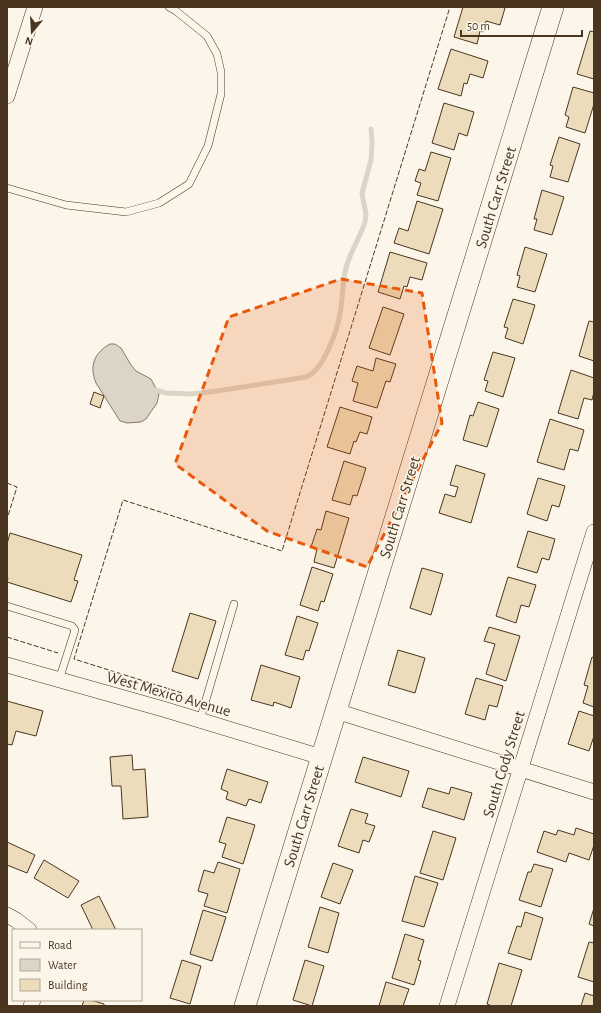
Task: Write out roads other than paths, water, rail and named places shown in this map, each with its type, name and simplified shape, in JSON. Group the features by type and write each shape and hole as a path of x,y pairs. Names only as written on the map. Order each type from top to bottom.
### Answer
{"street":[{"path":"7,96 35,7"},
{"name":"South Carr Street","path":"245,1006 553,7"},
{"name":"South Cody Street","path":"447,1006 594,532"},
{"name":"West Mexico Avenue","path":"7,665 200,720 322,757"},
{"path":"336,711 594,792"},
{"path":"7,915 28,929"}],"lane":[{"path":"7,188 66,205 126,212 159,203 189,184 208,146 221,94 221,72 217,54 207,36 169,7"},
{"path":"200,720 234,604"},
{"path":"7,606 72,626 75,630 59,680"}],"water":[{"path":"110,344 115,344 121,348 136,371 151,379 159,394 157,403 146,419 141,422 127,423 120,421 96,383 93,371 94,360 100,352"}],"waterway":[{"path":"156,390 166,393 190,394 217,391 306,377 318,367 328,350 336,330 341,308 346,268 365,222 366,215 362,193 371,160 371,129"}]}
